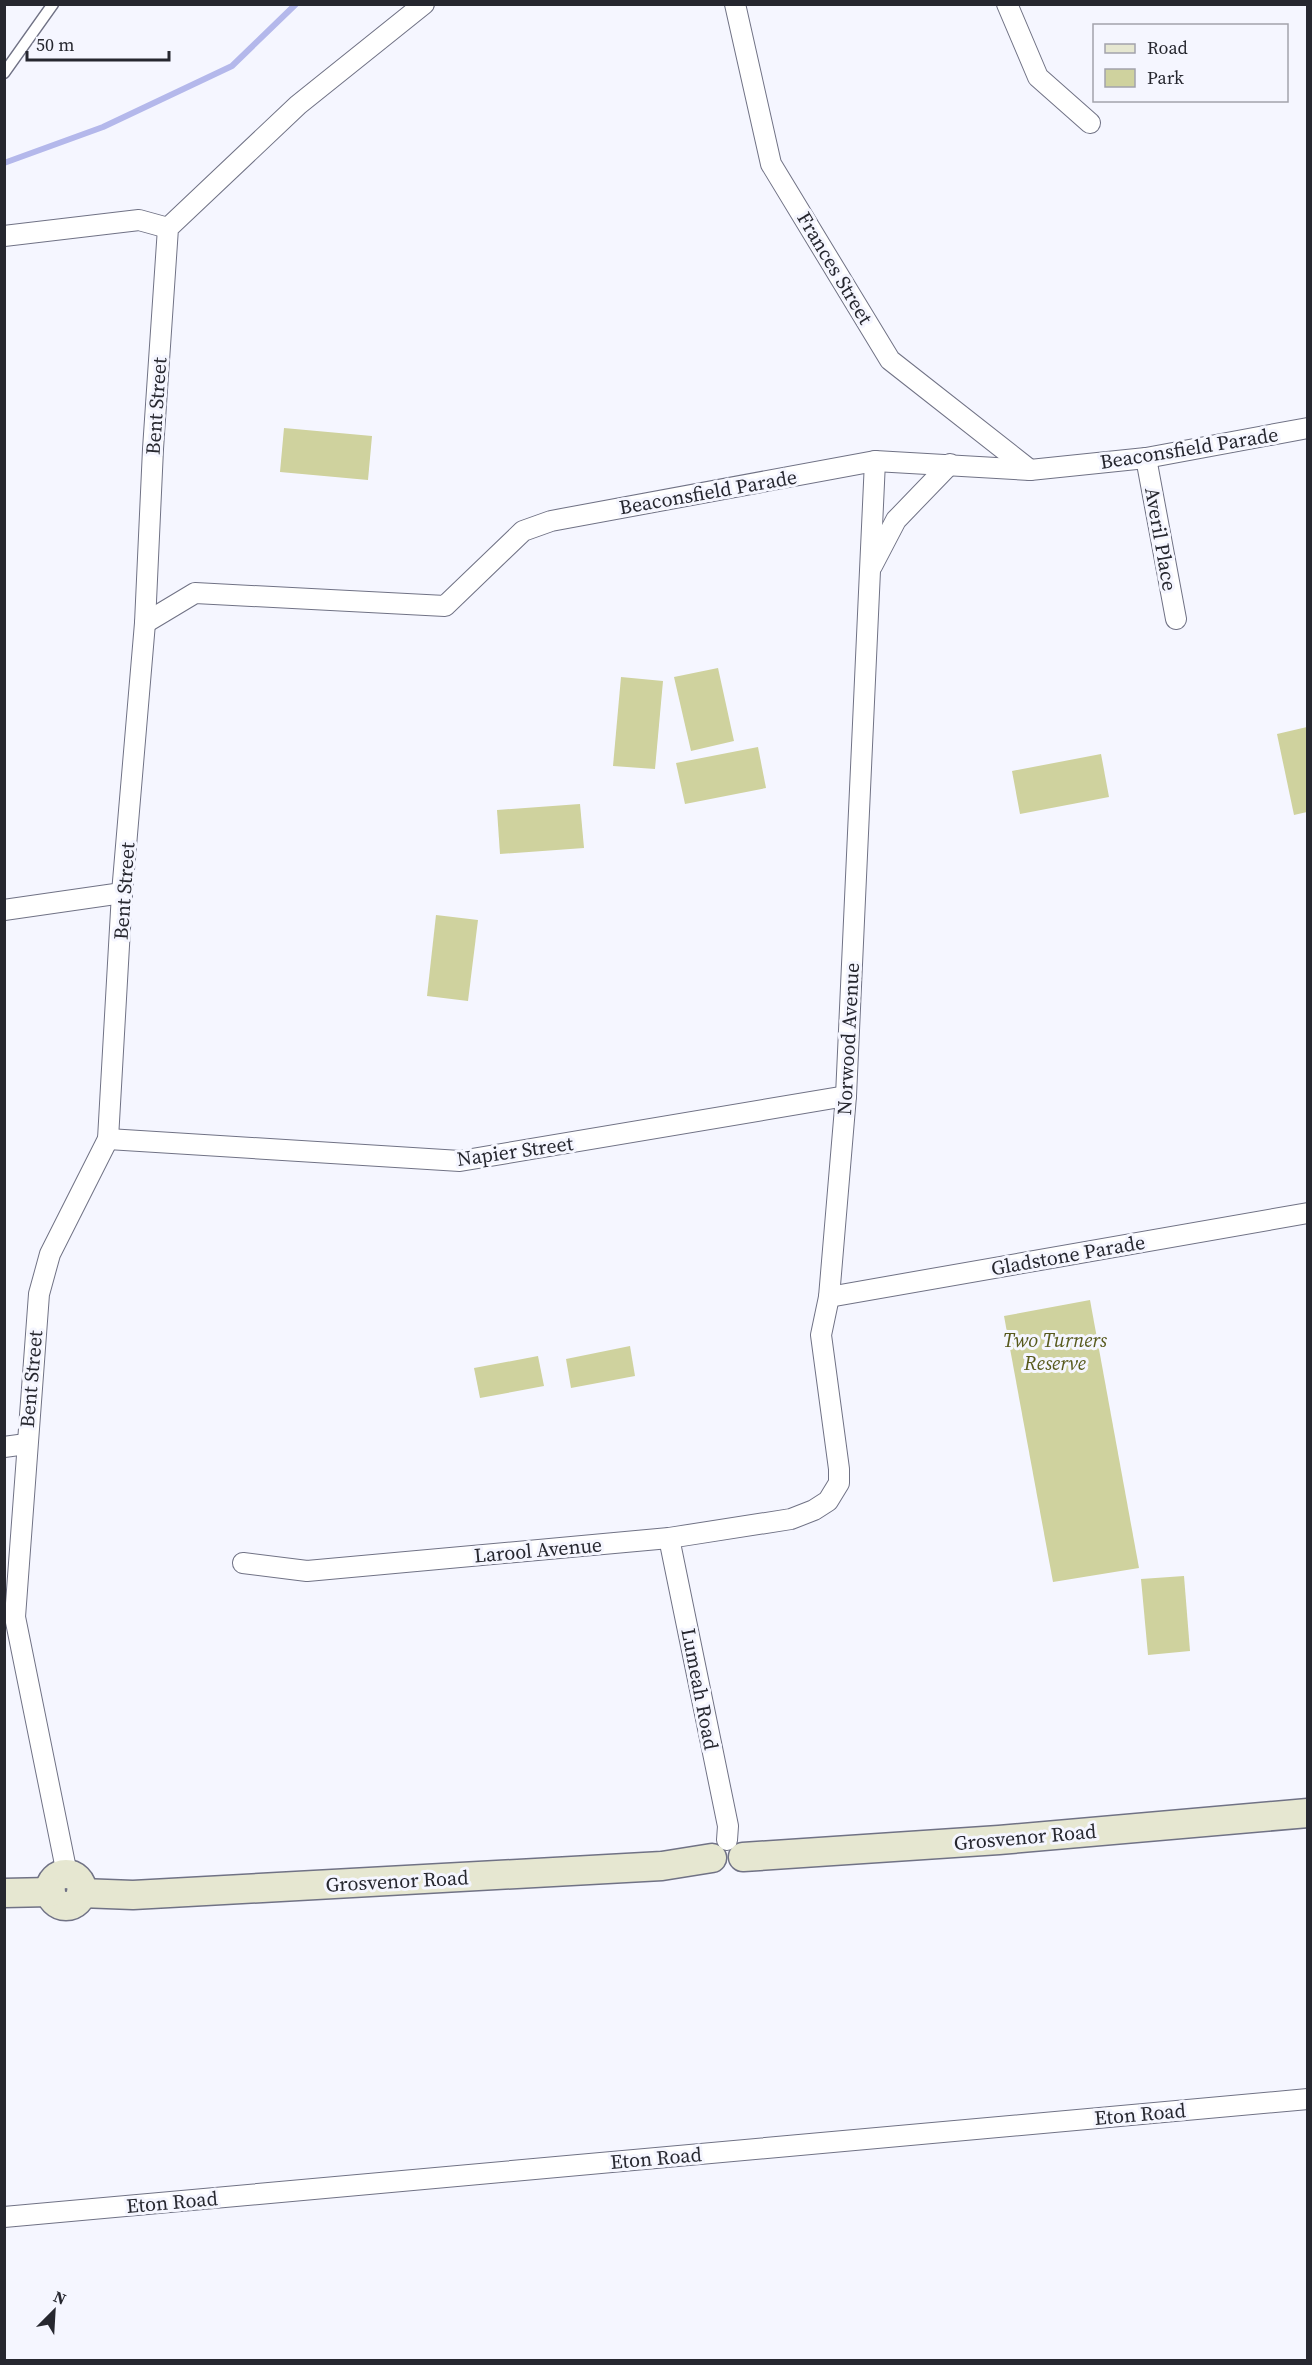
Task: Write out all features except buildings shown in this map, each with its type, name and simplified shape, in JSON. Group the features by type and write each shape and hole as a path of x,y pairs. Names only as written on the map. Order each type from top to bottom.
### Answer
{"street":[{"path":"4,237 139,220 168,228 298,105 424,4"},
{"name":"Frances Street","path":"735,4 771,164 890,360 1030,470"},
{"path":"1007,4 1038,77 1090,123"},
{"name":"Bent Street","path":"66,1887 15,1617 26,1444 39,1294 50,1254 108,1139 122,893 145,623 153,449 168,228"},
{"name":"Beaconsfield Parade","path":"145,623 195,593 446,606 523,531 551,521 874,461 1030,470 1146,458 1308,428"},
{"name":"Averil Place","path":"1146,458 1176,619"},
{"name":"Norwood Avenue","path":"828,1501 839,1483 839,1469 821,1335 829,1297 846,1096 874,461"},
{"name":"Norwood Avenue","path":"870,570 896,520 950,464"},
{"path":"4,910 122,893"},
{"name":"Napier Street","path":"108,1139 460,1161 846,1096"},
{"name":"Gladstone Parade","path":"829,1297 1308,1213"},
{"path":"4,1447 26,1444"},
{"name":"Larool Avenue","path":"243,1563 307,1571 669,1538 791,1520 828,1501"},
{"name":"Lumeah Road","path":"669,1538 728,1826 727,1851"},
{"name":"Grosvenor Road","path":"4,1893 66,1887 133,1895 638,1868 662,1866 727,1851 999,1840 1308,1814"},
{"name":"Eton Road","path":"4,2217 1308,2099"}],"lane":[{"path":"4,73 53,4"}],"green space":[{"path":"284,428 372,436 368,480 280,472"},
{"path":"718,668 734,741 691,751 674,677"},
{"path":"621,677 663,681 655,769 613,766"},
{"path":"1307,727 1307,812 1294,815 1277,734"},
{"path":"758,747 766,788 685,804 676,763"},
{"path":"1101,754 1109,797 1020,814 1012,771"},
{"path":"580,804 584,848 500,854 497,810"},
{"path":"436,915 478,920 468,1001 427,996"},
{"name":"Two Turners Reserve","path":"1090,1300 1139,1568 1053,1582 1004,1316"},
{"path":"630,1346 635,1376 571,1388 566,1359"},
{"path":"538,1356 544,1386 480,1398 474,1368"},
{"path":"1184,1576 1190,1651 1148,1655 1141,1579"}],"waterway":[{"path":"4,163 103,127 232,66 296,4"}]}
